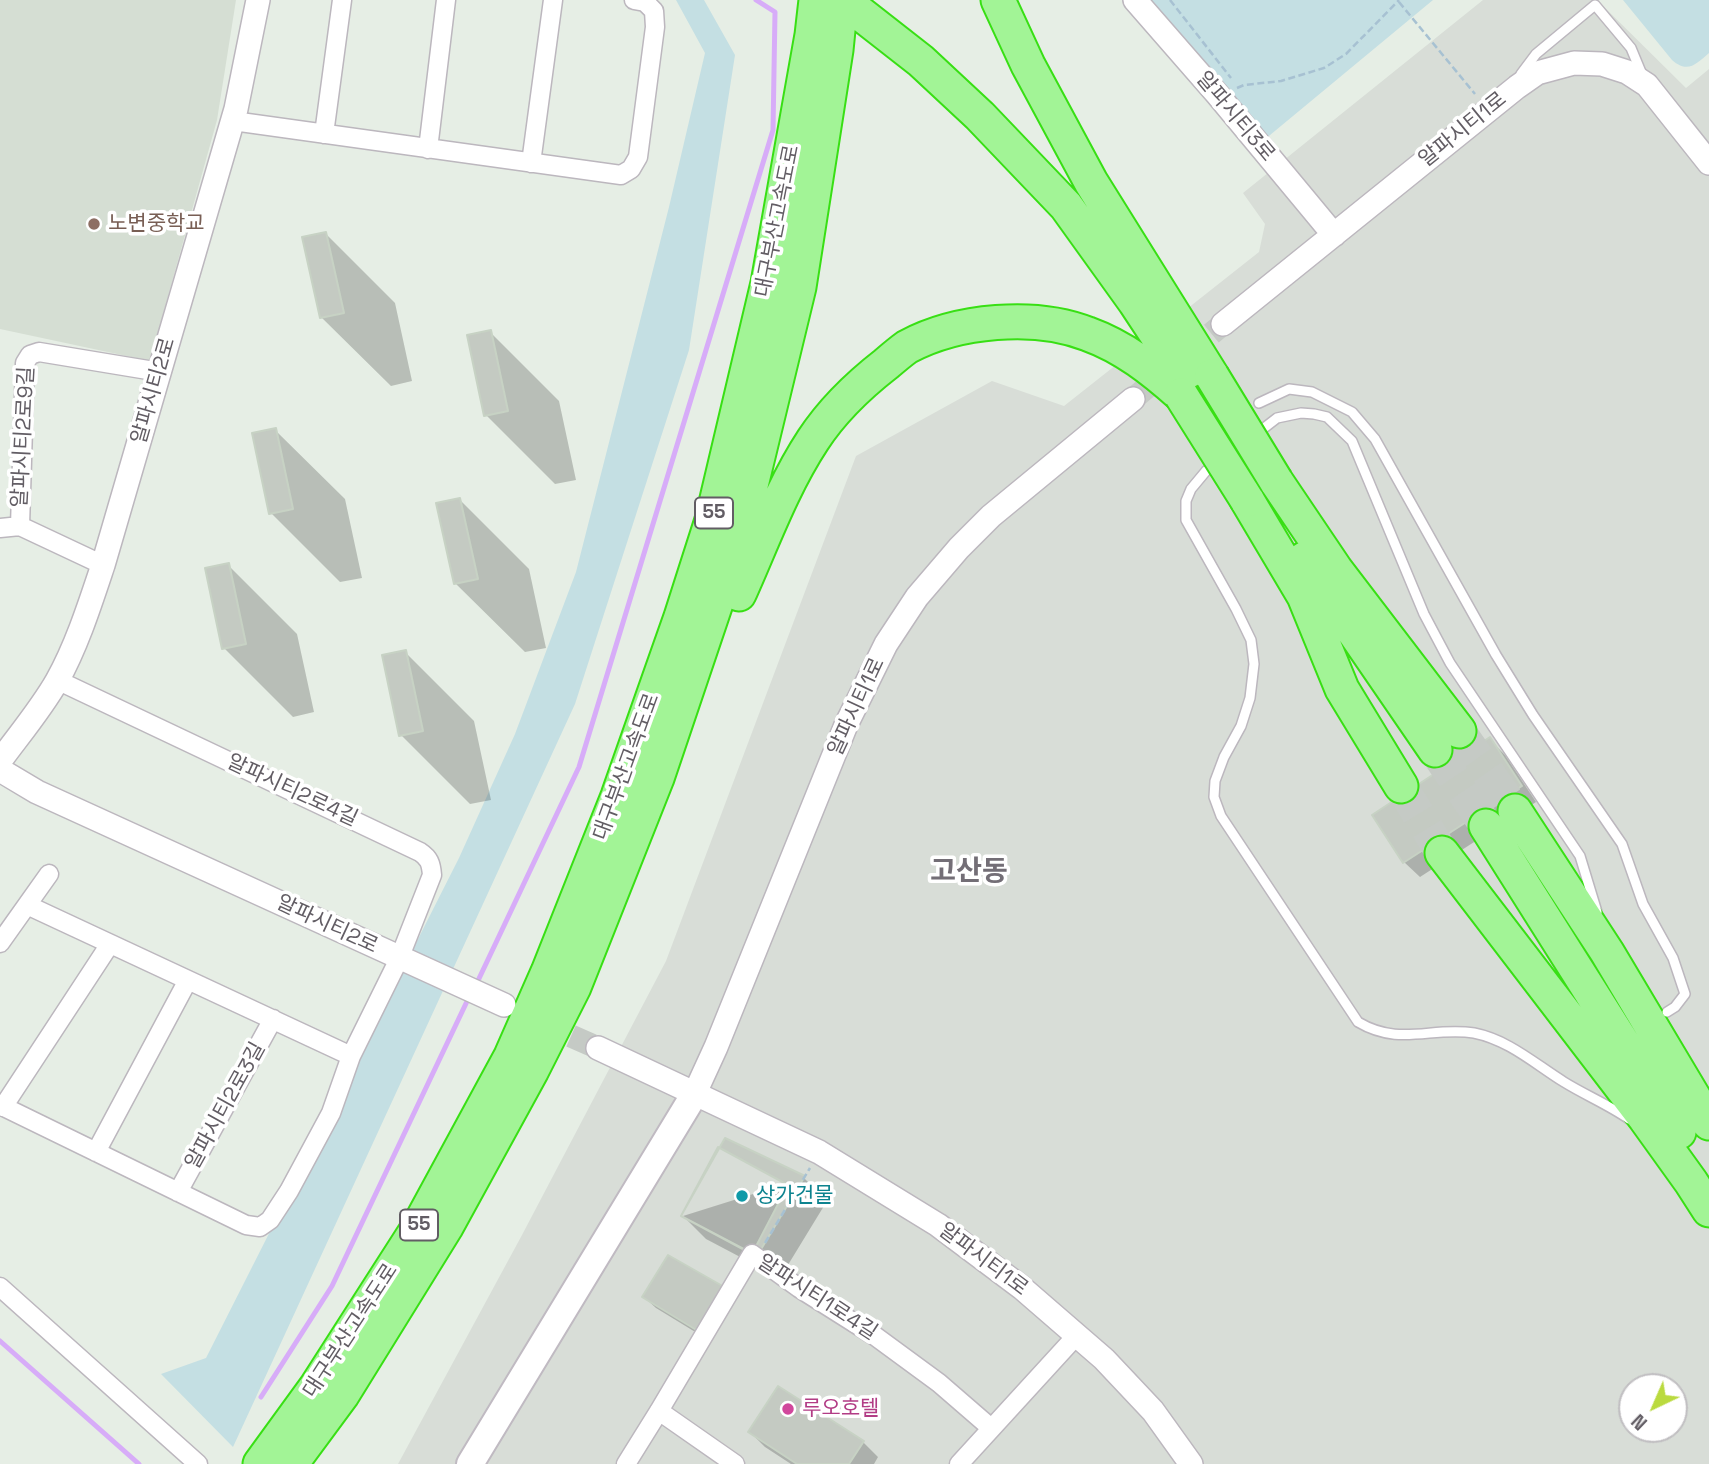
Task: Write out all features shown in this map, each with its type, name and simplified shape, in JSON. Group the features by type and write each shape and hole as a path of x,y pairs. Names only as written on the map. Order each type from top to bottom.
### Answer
{"highway":[{"name":"대구부산고속도로","path":"260,1464 329,1391 446,1227 568,999 657,778 739,535 799,287 824,43 816,0"},
{"name":"대구부산고속도로","path":"291,1464 511,1056 548,972 618,796 712,520 824,43 842,0"},
{"path":"842,0 921,61 980,116 1066,206 1197,386"},
{"path":"873,0 950,64 1013,122 1077,193 1261,491 1342,689 1401,786"},
{"path":"998,0 1028,65 1197,386"},
{"path":"657,778 803,456 828,420 850,395 906,348 928,338 981,324 1009,322 1056,325 1109,342 1151,369 1197,386"},
{"path":"1261,491 1336,570 1447,741"},
{"path":"1709,1123 1607,951 1501,818 1709,1179"},
{"path":"1442,853 1709,1210"}],"main road":[{"name":"알파시티1로","path":"470,1464 694,1094"}],"street":[{"name":"알파시티2로","path":"0,761 57,680 82,627 103,565 233,121 258,0"},
{"path":"324,134 342,0"},
{"path":"428,149 446,0"},
{"path":"531,163 553,0"},
{"path":"233,121 621,176 631,169 638,157 655,27 654,11 645,2 634,0"},
{"name":"알파시티3로","path":"1135,0 1334,235"},
{"name":"알파시티1로","path":"1223,324 1537,73 1574,63 1602,64 1627,72 1647,85 1709,163"},
{"name":"알파시티2로9길","path":"20,526 25,363 30,355 39,352 160,372"},
{"name":"알파시티1로","path":"1133,399 991,516 917,597 886,644 846,725 716,1047 694,1094 819,1152 938,1225 1022,1288 1104,1359 1153,1411 1191,1464"},
{"name":"알파시티2로9길","path":"0,528 20,526 103,565"},
{"name":"알파시티2로4길","path":"57,680 427,856 432,874 398,958"},
{"name":"알파시티2로","path":"0,770 37,792 504,1005"},
{"path":"0,943 49,874"},
{"name":"알파시티2로3길","path":"27,905 351,1055"},
{"name":"알파시티2로3길","path":"110,944 2,1106 246,1224 260,1227 271,1220 331,1113 351,1055 398,958"},
{"path":"96,1152 188,980"},
{"name":"알파시티2로3길","path":"178,1192 273,1019"},
{"path":"598,1048 694,1094"},
{"name":"알파시티1로4길","path":"626,1464 752,1254 799,1288 875,1336 939,1383 991,1428"},
{"path":"0,1287 198,1464"},
{"path":"958,1464 1077,1335"},
{"path":"659,1411 735,1464"}],"lane":[{"path":"1497,103 1535,54 1595,5 1631,48 1647,85"},
{"path":"1259,403 1289,389 1312,392 1352,412 1375,439 1496,655 1622,844 1643,904 1672,958 1685,994 1675,1007 1667,1012"},
{"path":"1245,442 1277,418 1301,414 1327,417 1352,441 1424,614 1443,651 1580,856 1595,901 1607,951"},
{"path":"1225,457 1206,471 1191,489 1186,501 1186,520 1251,640 1254,664 1250,698 1241,726 1215,780 1214,797 1222,816 1358,1022 1368,1029 1384,1034 1473,1033 1489,1038 1517,1050 1563,1081 1632,1121"}],"path":[{"path":"1217,94 1244,85 1281,82 1324,68 1346,54 1399,1 1497,103"},
{"path":"752,1254 757,1256 819,1152"}],"shaded area":[{"name":"노변중학교","path":"0,0 236,0 217,120 150,361 0,329"},
{"path":"676,0 704,0 735,55 689,350 575,704 233,1447 161,1374 206,1358 459,858 515,734 576,572 669,207 705,53"},
{"path":"1135,0 1433,0 1258,145"},
{"path":"1483,0 1597,0 1686,88 1709,69 1709,1464 398,1464 666,961 856,456 992,381 1064,406 1259,252 1265,224 1243,193"},
{"path":"1623,0 1709,0 1709,53 1692,66 1678,64"}],"building":[{"path":"326,232 344,313 320,318 302,237"},
{"path":"491,330 508,411 484,416 467,335"},
{"path":"276,428 293,509 269,514 252,433"},
{"path":"460,498 478,579 454,584 436,503"},
{"path":"229,563 246,644 222,649 205,568"},
{"path":"406,650 423,731 399,736 382,655"},
{"path":"1490,737 1522,786 1403,863 1372,815"},
{"name":"상가건물","path":"725,1138 805,1176 757,1256 681,1216"},
{"name":"상가건물","path":"718,1147 788,1185 752,1254 681,1216"},
{"path":"668,1255 726,1288 698,1331 642,1297"},
{"name":"루오호텔","path":"778,1386 864,1441 849,1464 797,1464 748,1432"}],"waterway":[{"path":"475,987 579,767 773,130 775,12 756,0"},
{"path":"261,1397 332,1286 470,995"},
{"path":"0,1341 139,1464"}],"tunnel":[{"path":"1133,399 1223,324"},
{"path":"1459,731 1515,811"},
{"path":"1435,750 1486,826"},
{"path":"1401,786 1442,853"},
{"path":"540,1022 598,1048"}],"place":[{"name":"노변중학교","path":"94,224"},
{"name":"상가건물","path":"742,1196"},
{"name":"루오호텔","path":"788,1409"}],"district":[{"name":"고산동","path":"969,872"}]}
